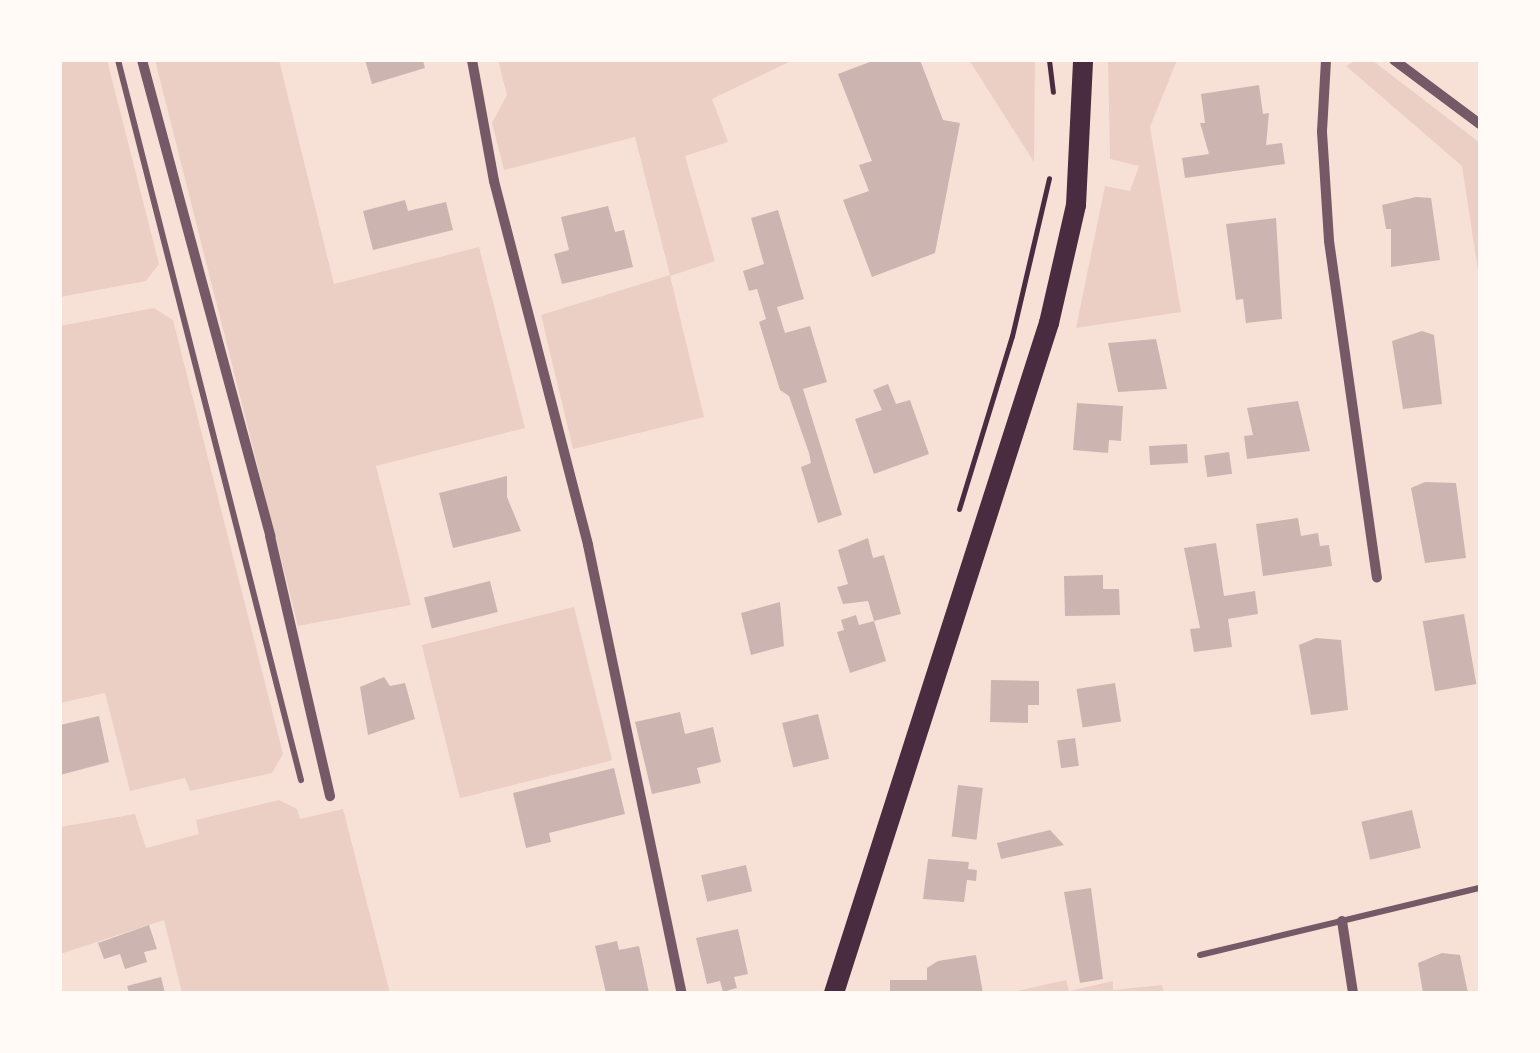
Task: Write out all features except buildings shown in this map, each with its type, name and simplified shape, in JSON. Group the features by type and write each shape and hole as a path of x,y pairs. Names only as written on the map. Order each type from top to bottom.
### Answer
{"main road":[{"path":"834,993 1048,323 1076,205 1083,60"}],"street":[{"path":"142,60 270,536 330,796"},
{"path":"472,60 494,181 588,545 682,993"},
{"path":"1326,60 1322,132 1329,242 1377,578"},
{"path":"1394,60 1480,124"},
{"path":"1342,921 1353,993"}],"lane":[{"path":"118,60 301,780"},
{"path":"1200,956 1480,888"}],"path":[{"path":"1050,60 1053,106"},
{"path":"957,517 1035,249 1050,160"}],"shaded area":[{"path":"60,60 107,60 159,264 146,281 60,297"},
{"path":"155,60 279,60 334,284 479,247 525,428 376,466 411,605 298,626"},
{"path":"498,60 793,60 712,99 728,142 685,156 715,261 670,276 704,417 573,449 541,315 670,275 635,137 504,170 492,123 507,95"},
{"path":"969,60 1035,60 1034,162"},
{"path":"1108,60 1177,60 1150,127 1181,312 1076,328 1105,186 1130,191 1139,166 1110,159"},
{"path":"1357,60 1372,60 1480,143 1480,284 1462,166 1346,66"},
{"path":"154,308 173,320 283,754 272,773 190,791 185,778 130,791 105,693 60,703 60,326"},
{"path":"574,607 612,760 460,798 422,645"},
{"path":"279,800 297,809 300,819 343,809 390,993 182,993 164,920 60,954 60,827 135,814 146,848 199,834 196,820"},
{"path":"1066,980 1069,991 1113,981 1113,990 1162,985 1164,993 1008,993"}]}
